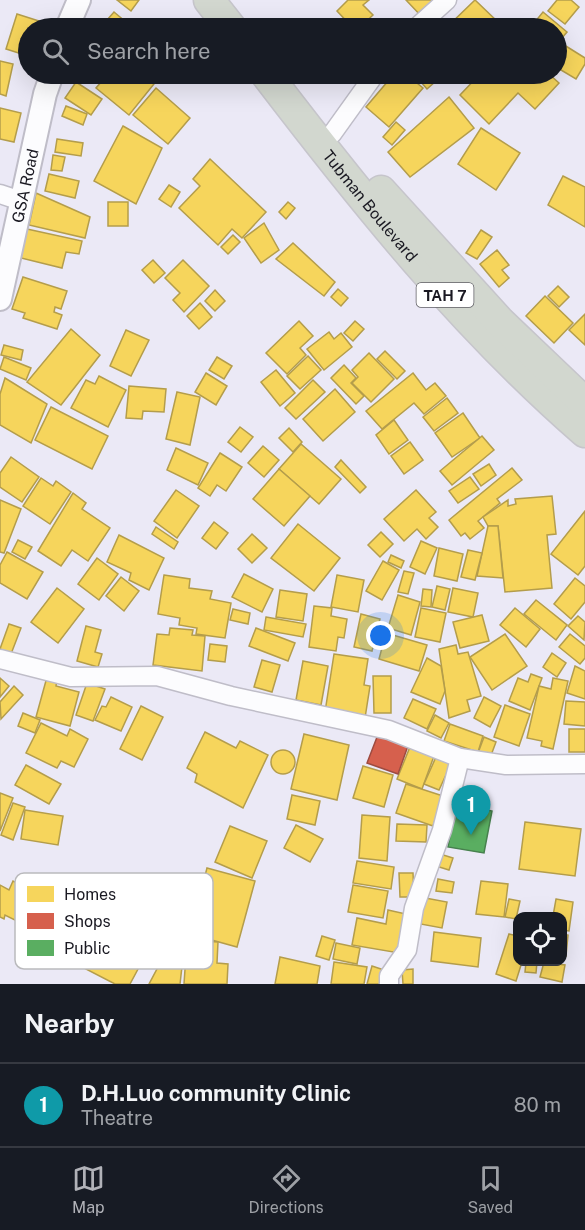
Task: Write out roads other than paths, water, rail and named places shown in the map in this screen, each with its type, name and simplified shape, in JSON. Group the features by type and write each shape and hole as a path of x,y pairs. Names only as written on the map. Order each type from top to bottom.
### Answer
{"highway":[{"path":"209,0 223,18"},
{"path":"233,0 246,18"},
{"name":"Tubman Boulevard","path":"274,84 396,240 485,338 585,432"},
{"name":"Tubman Boulevard","path":"294,84 332,134 493,314 585,403"}],"street":[{"path":"71,18 78,0"},
{"path":"427,18 447,0"},
{"name":"GSA Road","path":"0,298 10,197 49,84"},
{"path":"332,134 368,84"},
{"path":"0,658 71,676 157,676 231,696 389,730 460,758 506,765 585,764"},
{"path":"389,984 390,976 407,950 414,908 442,830 460,758"}],"place":[{"name":"D.H.Luo community Clinic","path":"471,835"}]}
